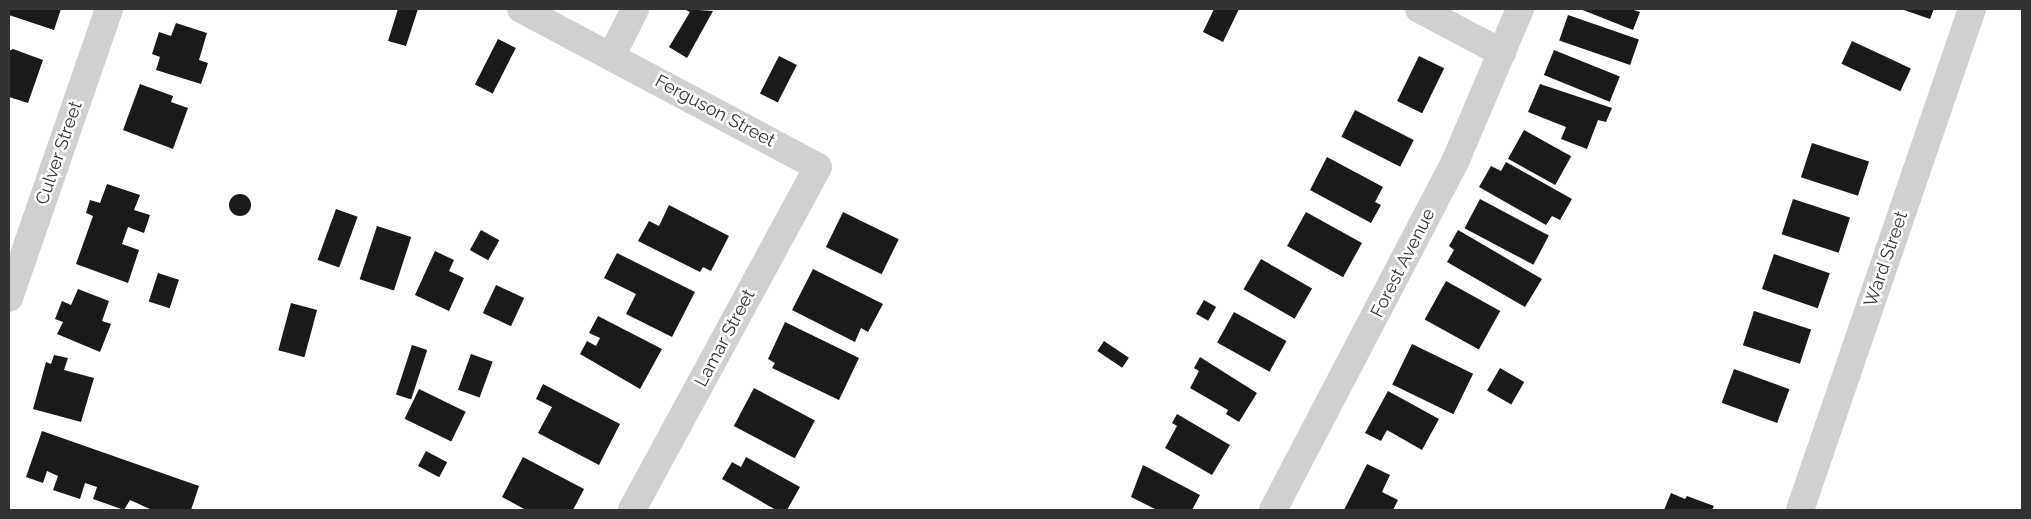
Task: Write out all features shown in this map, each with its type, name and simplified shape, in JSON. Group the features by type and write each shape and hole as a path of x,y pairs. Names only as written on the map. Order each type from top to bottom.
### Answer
{"street":[{"name":"Culver Street","path":"9,298 109,9"},
{"name":"Ferguson Street","path":"521,9 612,55 818,167"},
{"path":"612,55 635,9"},
{"path":"1418,9 1502,54"},
{"name":"Forest Avenue","path":"1273,510 1456,162 1520,9"},
{"name":"Ward Street","path":"1800,510 1972,9"},
{"name":"Lamar Street","path":"632,510 818,167"}],"building":[{"path":"9,9 61,9 54,30 9,15"},
{"path":"398,9 418,9 406,46 388,41"},
{"path":"684,9 713,11 687,58 669,47 690,12"},
{"path":"1214,9 1239,9 1223,42 1203,32"},
{"path":"1580,9 1631,9 1640,12 1633,30"},
{"path":"1905,9 1934,9 1930,19 1904,10"},
{"path":"1568,15 1639,39 1630,65 1559,41"},
{"path":"176,23 207,33 199,60 208,63 201,84 156,70 160,57 152,54 159,32 171,36"},
{"path":"498,39 516,48 493,94 475,84"},
{"path":"1852,41 1911,68 1900,91 1841,64"},
{"path":"13,49 43,60 28,103 9,97 9,51"},
{"path":"1554,50 1620,77 1610,102 1544,75"},
{"path":"779,56 797,65 778,103 760,93"},
{"path":"1419,56 1444,68 1422,113 1397,101"},
{"path":"140,84 173,96 171,102 188,108 173,149 123,130"},
{"path":"1540,84 1612,108 1606,122 1598,120 1587,149 1561,139 1566,127 1528,112"},
{"path":"1355,110 1414,140 1400,167 1341,137"},
{"path":"1524,130 1571,156 1555,185 1508,159"},
{"path":"1812,143 1869,162 1858,196 1801,177"},
{"path":"1327,157 1383,187 1375,202 1381,205 1371,223 1310,190"},
{"path":"1506,162 1572,199 1560,220 1552,216 1546,225 1479,187 1491,166 1501,171"},
{"path":"107,184 140,195 134,210 150,215 144,233 128,227 122,244 139,250 128,283 76,264 93,216 86,213 90,200 100,203"},
{"path":"236,194 244,194 251,201 251,209 244,216 236,216 229,209 229,201"},
{"path":"1480,199 1549,236 1533,265 1465,228"},
{"path":"1793,199 1850,218 1839,253 1782,234"},
{"path":"669,205 729,236 711,271 703,267 700,272 638,241 649,221 659,226"},
{"path":"336,209 358,217 339,268 318,260"},
{"path":"843,212 899,239 882,274 826,247"},
{"path":"1306,212 1362,243 1343,277 1287,246"},
{"path":"377,226 411,237 394,290 360,279"},
{"path":"481,230 499,240 488,260 470,250"},
{"path":"1458,230 1542,279 1525,307 1447,262 1454,250 1449,246"},
{"path":"435,251 454,260 449,271 464,278 449,311 415,295"},
{"path":"617,253 695,292 672,337 626,314 636,294 604,278"},
{"path":"1774,254 1830,273 1818,308 1762,289"},
{"path":"1261,259 1312,288 1295,319 1244,289"},
{"path":"813,269 883,304 868,332 861,328 855,342 792,310"},
{"path":"158,273 179,280 170,308 149,302"},
{"path":"1446,281 1500,311 1479,350 1425,319"},
{"path":"496,285 524,298 511,326 483,313"},
{"path":"78,289 109,301 102,321 111,324 100,352 57,334 63,322 55,319 62,301 71,305"},
{"path":"1204,300 1216,307 1208,321 1196,314"},
{"path":"291,303 317,310 304,357 278,350"},
{"path":"1754,311 1811,330 1800,364 1743,345"},
{"path":"1234,312 1286,341 1270,372 1217,343"},
{"path":"598,316 662,349 640,389 580,354 587,341 596,346 600,338 589,333"},
{"path":"785,322 859,358 839,400 772,368 775,363 768,359"},
{"path":"1104,341 1129,358 1122,368 1097,351"},
{"path":"1412,344 1473,374 1453,414 1392,384"},
{"path":"412,345 427,350 411,399 396,394"},
{"path":"471,354 493,362 480,398 458,390"},
{"path":"54,355 68,358 64,370 94,378 81,422 33,409 46,362 51,364"},
{"path":"1200,357 1257,393 1239,422 1226,414 1228,410 1190,388 1199,371 1194,368"},
{"path":"1500,368 1524,382 1511,405 1487,391"},
{"path":"1734,369 1789,389 1777,423 1722,403"},
{"path":"543,384 620,424 599,465 538,433 552,407 536,399"},
{"path":"754,388 815,420 795,458 734,426"},
{"path":"419,389 466,412 451,441 405,419"},
{"path":"1388,391 1439,419 1422,450 1387,430 1381,441 1365,433"},
{"path":"1177,414 1230,445 1212,475 1165,448 1177,426 1172,423"},
{"path":"42,431 199,486 191,510 152,510 130,500 124,510 93,499 97,487 85,483 80,499 53,490 58,476 47,471 43,483 26,477"},
{"path":"426,451 447,462 439,477 418,466"},
{"path":"523,457 584,489 573,510 526,510 502,497"},
{"path":"746,457 800,487 787,510 776,510 722,479 732,462 741,467"},
{"path":"1367,464 1390,475 1382,492 1398,500 1393,510 1344,510"},
{"path":"1143,465 1200,495 1192,510 1157,510 1131,497"},
{"path":"1671,493 1685,499 1687,496 1714,506 1712,510 1664,510"}]}
